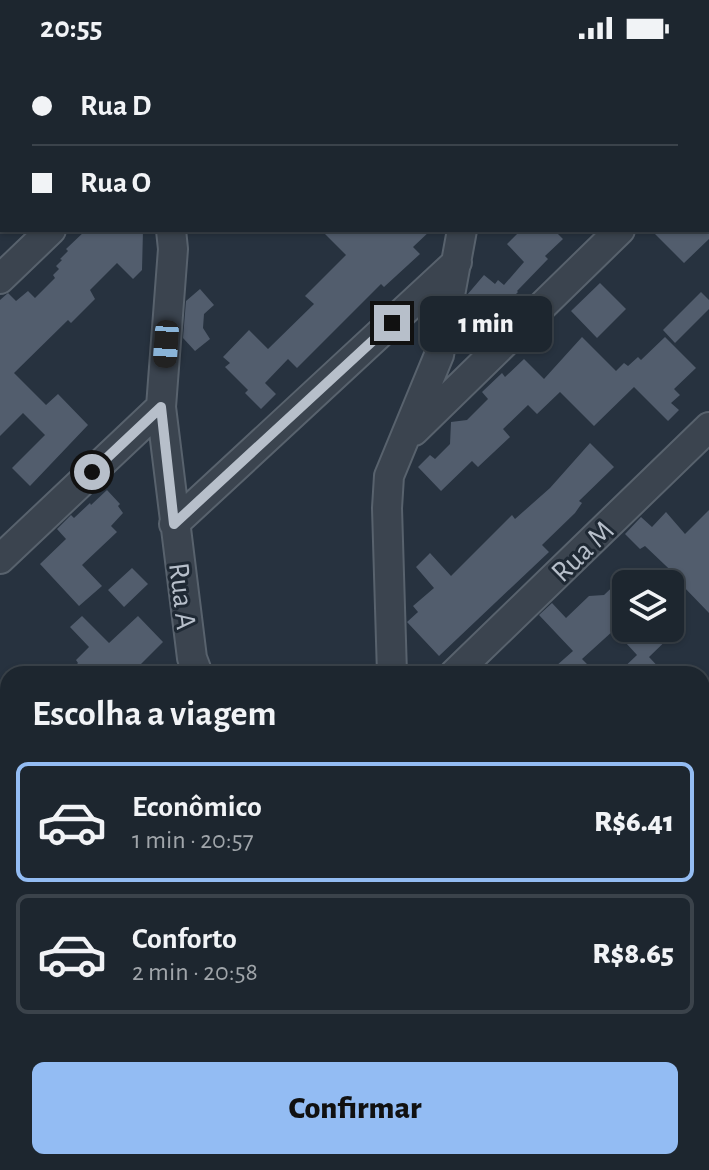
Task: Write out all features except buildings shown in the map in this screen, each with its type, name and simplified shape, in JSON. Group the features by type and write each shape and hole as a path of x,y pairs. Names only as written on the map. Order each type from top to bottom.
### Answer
{"street":[{"path":"0,279 49,232"},
{"path":"392,666 387,508 389,476 439,355 462,232"},
{"path":"405,440 618,232"},
{"name":"Rua A","path":"179,236 161,407 188,666"},
{"path":"174,524 457,262"},
{"path":"0,559 161,407"},
{"name":"Rua M","path":"462,666 709,427"}],"route":[{"path":"92,472 161,407 174,524 392,323"}]}
